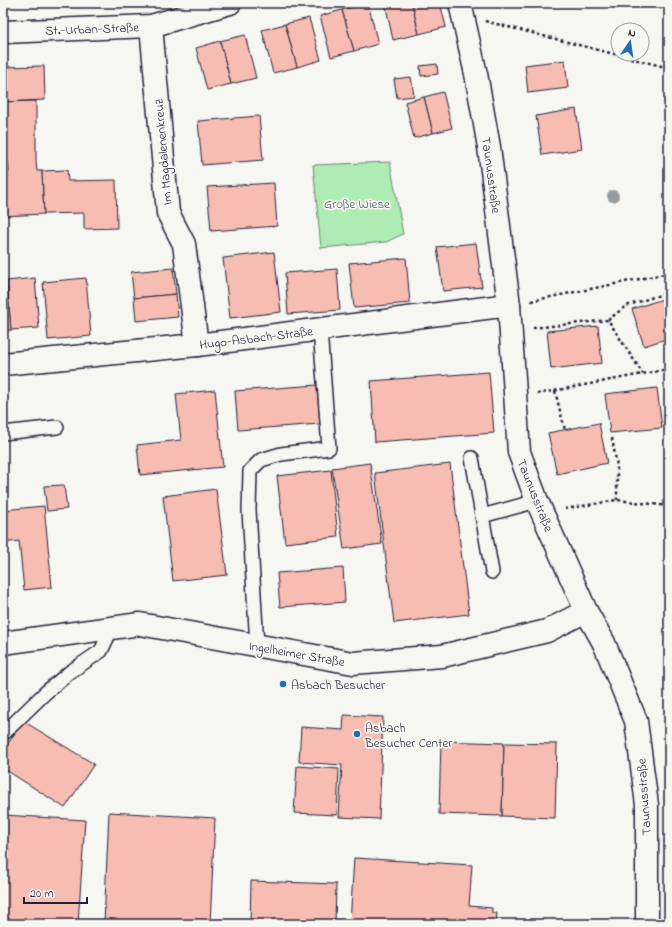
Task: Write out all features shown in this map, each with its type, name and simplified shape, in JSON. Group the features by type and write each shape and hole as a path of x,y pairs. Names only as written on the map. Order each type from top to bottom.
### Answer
{"street":[{"name":"St.-Urban-Straße","path":"3,32 151,26 178,10 230,3"},
{"name":"Taunusstraße","path":"462,9 476,74 489,147 509,306 519,452 539,507 586,611 604,643 636,721 647,805 647,924"},
{"name":"Im Magdalenenkreuz","path":"151,26 168,213 184,244 197,345"},
{"name":"Hugo-Asbach-Straße","path":"3,364 197,345 509,306"},
{"name":"Ingelheimer Straße","path":"3,643 140,624 353,663 442,656 548,631 586,611"}],"lane":[{"path":"257,646 249,510 250,471 261,460 281,454 329,448 320,330"},
{"path":"3,432 57,427"},
{"path":"472,458 492,572"},
{"path":"482,516 539,507"},
{"path":"3,734 45,693 70,672 101,650 112,628"}],"path":[{"path":"462,9 669,68"},
{"path":"509,306 669,273"},
{"path":"510,330 608,320 626,306 669,292"},
{"path":"608,320 643,374"},
{"path":"515,398 668,370 669,377"},
{"path":"556,391 565,430"},
{"path":"612,438 617,466 617,500"},
{"path":"539,507 617,500 669,506"},
{"path":"3,674 6,685 3,701"}],"green space":[{"name":"Große Wiese","path":"390,162 403,234 386,242 321,248 313,165"}],"building":[{"path":"368,3 378,44 354,51 342,10"},
{"path":"385,3 412,3 419,34 393,40"},
{"path":"412,3 440,3 446,27 419,34"},
{"path":"342,10 354,51 331,57 320,16"},
{"path":"309,18 321,60 297,67 285,24"},
{"path":"285,24 297,67 273,73 262,30"},
{"path":"245,35 256,78 231,84 220,41"},
{"path":"220,41 231,84 207,90 196,48"},
{"path":"565,60 568,88 528,93 525,65"},
{"path":"437,64 438,74 421,76 420,66"},
{"path":"44,66 45,100 3,102 3,67"},
{"path":"411,77 414,96 397,98 394,79"},
{"path":"443,92 452,128 433,133 424,97"},
{"path":"424,97 433,133 414,138 405,102"},
{"path":"36,101 36,161 37,171 42,171 44,214 3,216 3,173 9,172 8,161 3,161 3,102"},
{"path":"576,109 582,149 542,155 536,116"},
{"path":"259,116 263,160 202,165 198,121"},
{"path":"67,170 68,181 116,180 117,228 84,229 84,213 44,214 42,171"},
{"path":"274,183 277,226 211,231 207,187"},
{"path":"476,243 482,287 443,291 437,247"},
{"path":"274,252 281,312 230,318 223,258"},
{"path":"406,258 410,303 354,308 349,263"},
{"path":"173,268 176,294 134,298 131,272"},
{"path":"337,269 340,310 288,314 285,273"},
{"path":"35,278 39,328 11,330 7,281"},
{"path":"86,278 91,336 48,340 43,282"},
{"path":"3,281 7,281 11,330 3,331"},
{"path":"176,294 178,317 136,321 134,298"},
{"path":"669,297 669,338 644,346 632,309"},
{"path":"598,326 602,363 551,369 547,331"},
{"path":"489,372 494,433 375,442 371,381"},
{"path":"317,385 320,424 238,430 235,391"},
{"path":"657,388 662,428 610,433 605,394"},
{"path":"215,390 223,467 140,475 137,445 181,440 176,394"},
{"path":"599,423 607,463 557,474 548,433"},
{"path":"669,448 669,468 665,449"},
{"path":"370,463 382,544 344,549 332,468"},
{"path":"450,464 469,614 394,623 375,473"},
{"path":"331,470 338,537 285,543 277,476"},
{"path":"64,485 67,509 47,511 44,486"},
{"path":"216,489 227,575 173,581 163,496"},
{"path":"44,506 52,587 24,590 19,541 3,543 3,510"},
{"path":"343,568 345,602 280,607 277,573"},
{"path":"344,715 383,717 379,819 339,817 342,765 299,762 301,727 343,730"},
{"path":"23,721 94,764 65,808 3,768 3,751"},
{"path":"441,741 504,743 502,816 439,814"},
{"path":"504,743 557,744 555,818 502,816"},
{"path":"297,766 339,769 337,815 294,813"},
{"path":"109,812 215,818 210,924 104,924"},
{"path":"3,815 85,820 78,924 3,924"},
{"path":"354,858 472,865 469,906 492,908 492,913 497,913 496,924 350,924"},
{"path":"251,881 336,884 335,924 250,924"}],"place":[{"name":"Asbach Besucher","path":"283,684"},
{"name":"Asbach Besucher Center","path":"357,734"}]}
